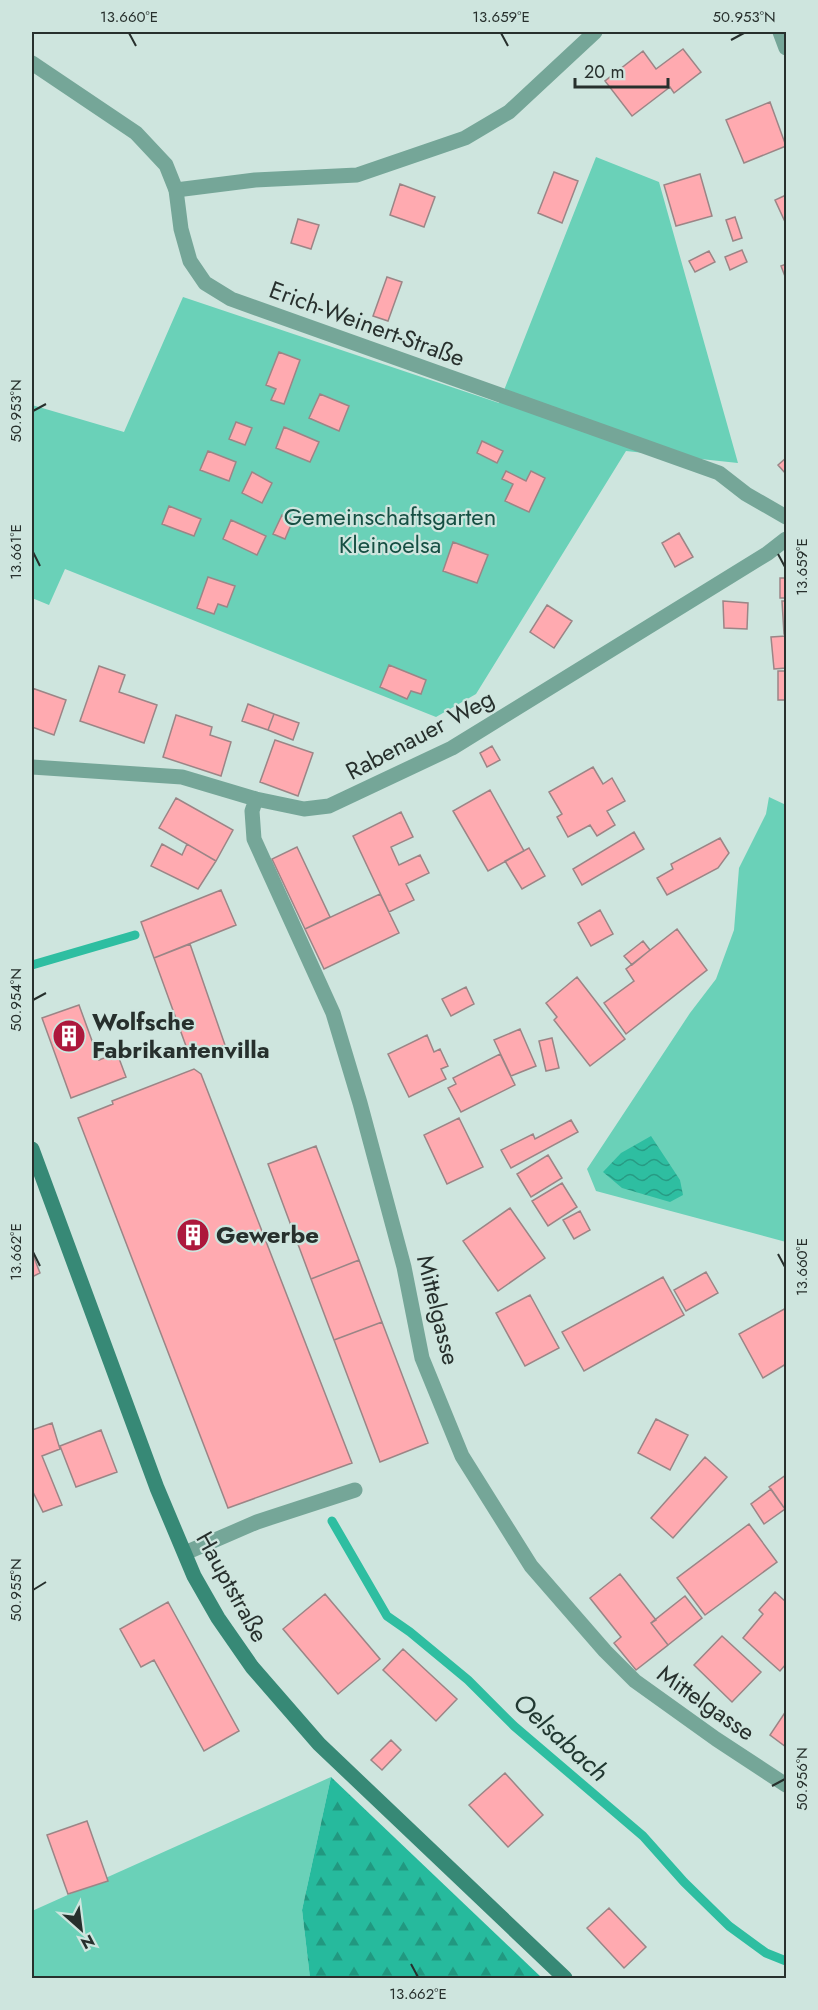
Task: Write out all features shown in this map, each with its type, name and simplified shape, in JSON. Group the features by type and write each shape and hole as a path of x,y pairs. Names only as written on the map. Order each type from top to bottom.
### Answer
{"main road":[{"name":"Hauptstraße","path":"32,1149 157,1488 194,1576 218,1618 252,1667 320,1744 565,1978"}],"street":[{"path":"176,190 255,180 357,175 465,138 509,112 595,32"},
{"path":"780,32 786,48"},
{"name":"Erich-Weinert-Straße","path":"32,63 136,133 166,165 176,190 190,261 205,283 231,299 719,473 747,494 786,517"},
{"name":"Rabenauer Weg","path":"32,766 182,777 256,799 304,809 329,806 452,748 768,553 786,539"},
{"name":"Mittelgasse","path":"256,799 252,811 254,839 333,1013 402,1256 422,1358 462,1456 531,1566 605,1651 635,1681 786,1785"},
{"path":"185,1553 257,1522 356,1490"}],"green space":[{"name":"Gemeinschaftsgarten Kleinoelsa","path":"596,157 659,182 738,463 626,451 476,694 436,717 65,569 49,605 32,598 32,405 124,432 183,297 499,403"},
{"path":"769,797 786,805 786,1242 596,1191 587,1169 690,1013 716,979 734,930 739,868 766,814"},
{"path":"331,1777 302,1910 310,1978 32,1978 32,1911"},
{"path":"331,1777 542,1978 310,1978 302,1910"}],"water":[{"path":"651,1136 680,1180 683,1195 670,1202 622,1188 603,1172 621,1153"}],"building":[{"path":"683,49 701,72 674,93 670,87 632,116 605,81 643,51 656,69"},
{"path":"770,102 786,146 744,163 726,120"},
{"path":"554,172 578,181 562,223 538,213"},
{"path":"700,174 712,216 676,226 664,185"},
{"path":"400,184 435,197 424,227 390,215"},
{"path":"786,195 786,224 775,200"},
{"path":"735,217 742,238 733,241 726,220"},
{"path":"298,219 319,225 311,249 291,243"},
{"path":"742,250 747,262 730,270 725,257"},
{"path":"709,251 715,262 695,272 689,261"},
{"path":"786,264 786,279 781,266"},
{"path":"387,277 402,282 388,321 373,316"},
{"path":"279,352 300,360 284,404 271,400 276,389 266,385"},
{"path":"320,394 349,406 339,431 309,418"},
{"path":"236,422 252,428 245,445 229,439"},
{"path":"284,427 319,442 310,462 276,448"},
{"path":"482,441 503,451 497,463 477,453"},
{"path":"208,451 236,462 229,481 200,470"},
{"path":"786,458 786,474 778,465"},
{"path":"506,471 526,481 531,471 545,478 529,512 505,501 513,484 502,479"},
{"path":"252,472 272,483 262,503 242,493"},
{"path":"169,506 201,519 194,536 162,524"},
{"path":"282,515 293,520 285,539 273,534"},
{"path":"231,520 266,536 257,555 223,539"},
{"path":"679,533 693,557 675,567 662,543"},
{"path":"453,542 488,555 477,583 443,571"},
{"path":"208,577 235,586 227,607 218,604 214,614 197,608"},
{"path":"780,578 786,578 786,598 780,598"},
{"path":"723,601 748,603 747,629 724,628"},
{"path":"782,601 786,601 786,634 784,634"},
{"path":"547,605 572,621 554,648 530,632"},
{"path":"786,636 786,668 774,669 771,637"},
{"path":"389,665 426,680 421,694 411,691 407,699 380,687"},
{"path":"99,666 125,675 119,692 157,705 144,743 80,721"},
{"path":"778,671 786,671 786,700 778,700"},
{"path":"32,688 66,700 54,735 32,727"},
{"path":"248,704 274,714 268,730 242,721"},
{"path":"274,714 299,723 293,740 268,730"},
{"path":"176,715 212,727 210,735 231,742 221,776 163,757"},
{"path":"275,740 313,753 298,796 260,782"},
{"path":"492,746 500,760 487,767 480,753"},
{"path":"593,767 603,784 612,778 625,801 607,811 615,825 597,836 590,825 568,837 557,817 562,814 549,792"},
{"path":"490,790 524,851 488,871 453,811"},
{"path":"176,798 233,830 216,861 159,828"},
{"path":"401,812 413,837 391,847 399,865 420,855 429,873 406,884 414,900 389,912 353,836"},
{"path":"634,832 644,849 582,885 573,869"},
{"path":"720,838 729,853 718,868 667,895 657,878 673,869 671,864"},
{"path":"162,844 182,855 187,844 216,861 198,889 151,866"},
{"path":"297,847 330,917 305,929 272,859"},
{"path":"529,848 545,876 522,889 505,861"},
{"path":"221,890 236,925 154,958 141,922"},
{"path":"380,894 399,933 324,969 305,929"},
{"path":"600,910 613,934 591,946 578,923"},
{"path":"677,929 707,970 626,1034 604,1003 634,981 626,969"},
{"path":"643,941 650,950 632,965 624,956"},
{"path":"190,944 225,1045 190,1057 154,958"},
{"path":"577,977 625,1039 590,1066 554,1020 557,1017 546,1003"},
{"path":"466,987 474,1004 451,1016 442,999"},
{"name":"Wolfsche Fabrikantenvilla","path":"79,1005 99,1060 117,1053 126,1077 71,1098 42,1018"},
{"path":"520,1029 536,1066 511,1076 494,1040"},
{"path":"427,1035 434,1052 440,1049 448,1066 441,1069 446,1079 409,1097 388,1054"},
{"path":"552,1038 559,1068 546,1071 539,1041"},
{"path":"500,1054 515,1085 461,1112 448,1088 456,1084 453,1078"},
{"name":"Gewerbe","path":"194,1069 201,1074 352,1463 228,1508 78,1118 113,1104 112,1101"},
{"path":"459,1118 483,1167 447,1184 424,1135"},
{"path":"571,1120 578,1132 511,1168 501,1150 533,1134 535,1139"},
{"path":"316,1146 359,1260 311,1279 268,1164"},
{"path":"548,1155 562,1178 531,1197 517,1174"},
{"path":"562,1183 577,1207 548,1226 532,1201"},
{"path":"510,1208 545,1258 498,1291 463,1241"},
{"path":"580,1211 590,1230 574,1239 563,1220"},
{"path":"32,1252 40,1273 32,1277"},
{"path":"359,1260 382,1322 334,1340 311,1279"},
{"path":"706,1272 718,1293 686,1311 674,1290"},
{"path":"663,1277 684,1315 584,1371 562,1332"},
{"path":"530,1295 559,1348 525,1366 496,1313"},
{"path":"786,1308 786,1364 763,1378 739,1334"},
{"path":"382,1322 428,1443 380,1462 334,1340"},
{"path":"656,1419 688,1435 670,1470 638,1453"},
{"path":"52,1423 60,1449 42,1456 62,1505 43,1512 32,1490 32,1430"},
{"path":"101,1430 117,1472 76,1487 60,1446"},
{"path":"705,1457 727,1477 673,1538 651,1518"},
{"path":"786,1475 786,1508 785,1509 769,1487"},
{"path":"771,1489 785,1509 764,1524 751,1504"},
{"path":"749,1524 777,1562 705,1615 677,1578"},
{"path":"620,1574 656,1620 651,1623 668,1645 636,1670 614,1643 621,1637 590,1598"},
{"path":"775,1592 786,1602 786,1664 780,1671 743,1638 763,1614 759,1610"},
{"path":"325,1594 380,1659 338,1694 283,1629"},
{"path":"685,1596 702,1618 668,1645 651,1623"},
{"path":"168,1602 239,1731 204,1751 154,1660 141,1667 120,1629"},
{"path":"722,1636 761,1672 732,1702 694,1665"},
{"path":"403,1649 457,1699 436,1721 383,1670"},
{"path":"786,1711 786,1747 770,1735"},
{"path":"391,1740 401,1750 382,1770 371,1760"},
{"path":"505,1773 543,1815 508,1847 469,1805"},
{"path":"87,1821 108,1881 68,1894 47,1835"},
{"path":"609,1908 646,1947 624,1968 587,1928"}],"waterway":[{"name":"Oelsabach","path":"32,965 135,935"},
{"name":"Oelsabach","path":"332,1521 387,1616 468,1680 514,1726 643,1836 684,1882 729,1926 766,1953 786,1961"}],"place":[{"name":"Wolfsche Fabrikantenvilla","path":"69,1036"},
{"name":"Gewerbe","path":"193,1235"}]}
